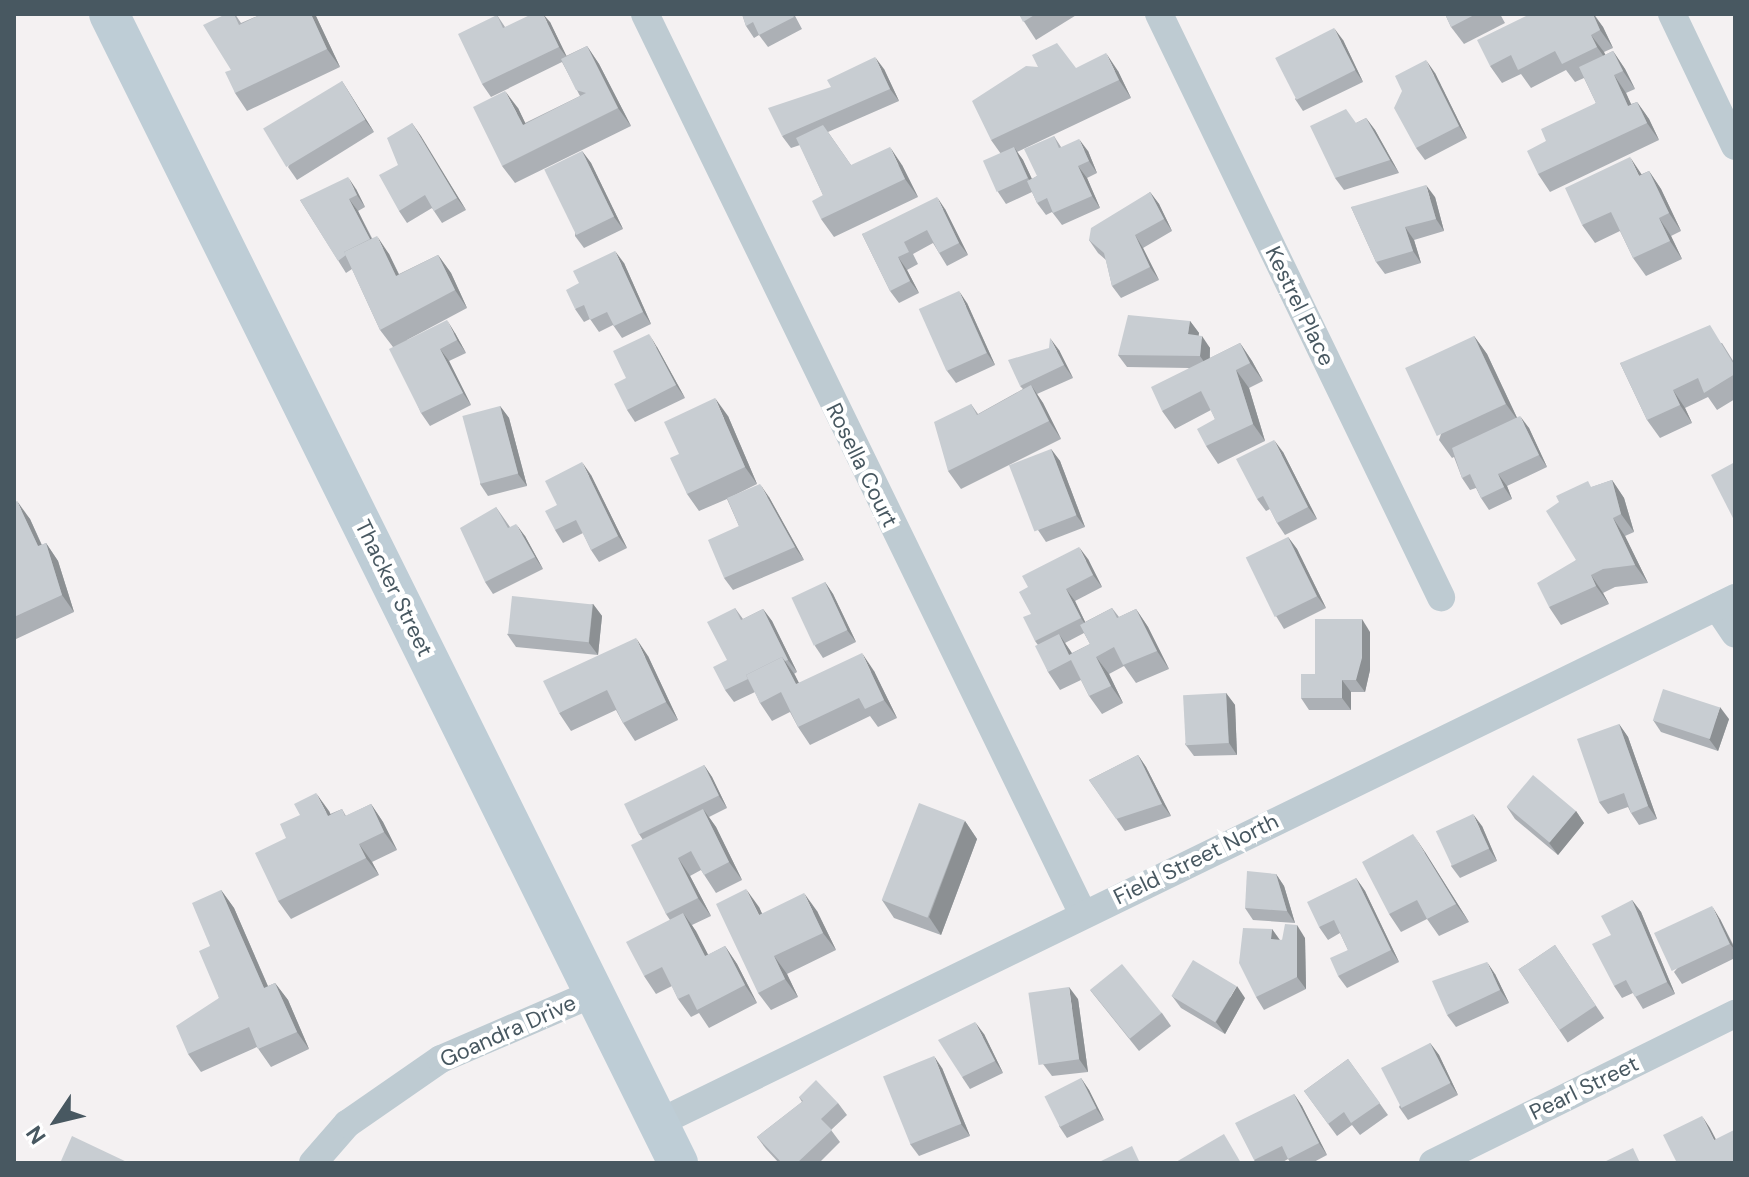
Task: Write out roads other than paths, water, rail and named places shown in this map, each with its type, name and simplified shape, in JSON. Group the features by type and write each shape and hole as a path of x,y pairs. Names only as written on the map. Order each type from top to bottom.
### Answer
{"street":[{"name":"Thacker Street","path":"109,14 678,1163"},
{"name":"Rosella Court","path":"645,14 1083,914"},
{"name":"Kestrel Place","path":"1159,14 1441,597"},
{"path":"1672,14 1735,146"},
{"name":"Field Street North","path":"658,1123 1726,603"},
{"path":"1726,603 1735,634"},
{"name":"Goandra Drive","path":"313,1163 347,1124 441,1059 594,993"},
{"name":"Pearl Street","path":"1433,1163 1735,1014"}]}
